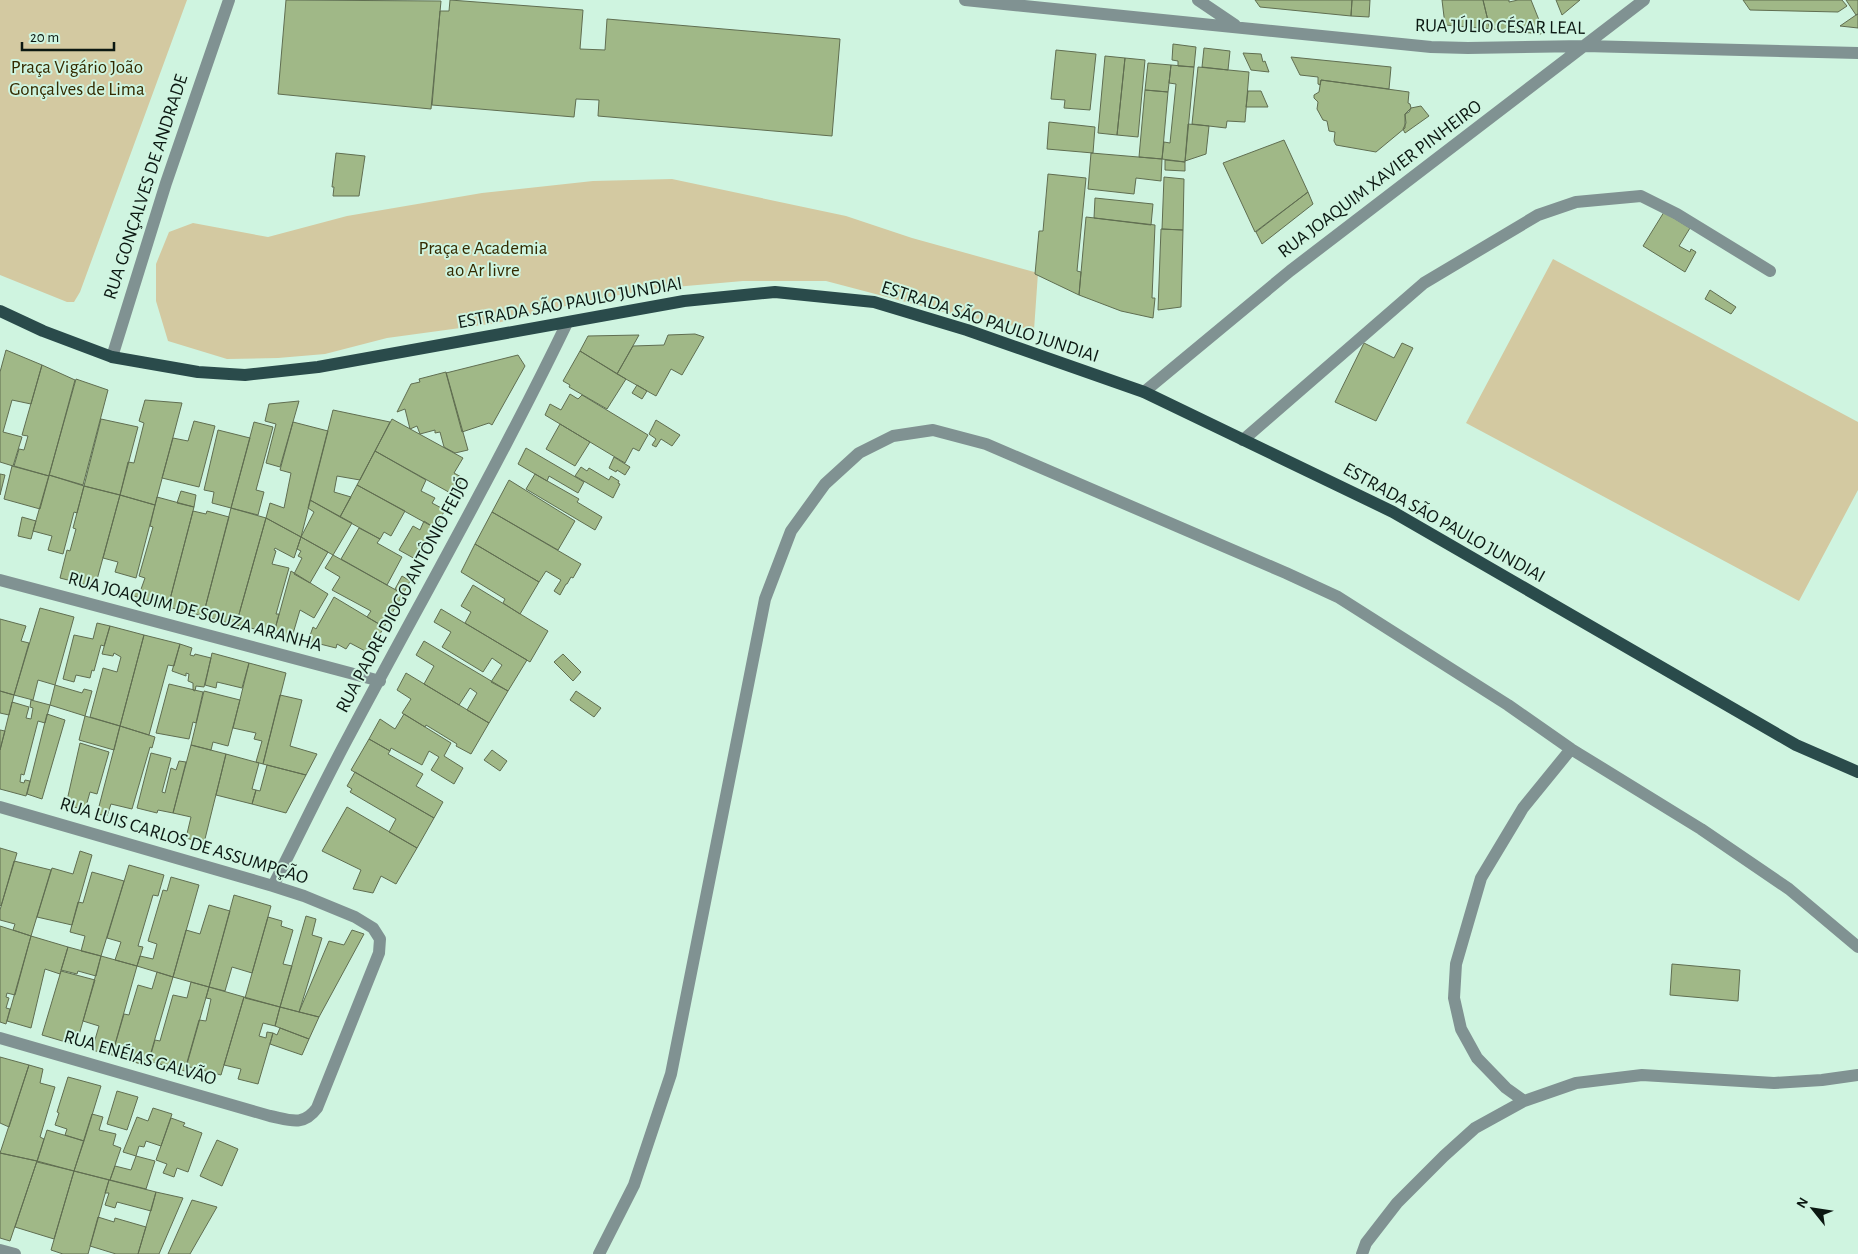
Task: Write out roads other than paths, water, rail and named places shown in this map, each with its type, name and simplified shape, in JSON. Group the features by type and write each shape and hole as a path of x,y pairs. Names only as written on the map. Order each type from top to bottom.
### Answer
{"main road":[{"name":"ESTRADA SÃO PAULO JUNDIAI","path":"0,311 52,334 112,357 198,372 245,375 318,367 567,323 684,300 775,292 874,302 967,330 1144,392 1393,512 1796,746 1858,772"}],"street":[{"name":"RUA GONÇALVES DE ANDRADE","path":"112,357 172,165 229,0"},
{"name":"RUA JÚLIO CÉSAR LEAL","path":"965,0 1431,47 1584,46 1858,53"},
{"path":"1198,0 1237,26"},
{"name":"RUA JOAQUIM XAVIER PINHEIRO","path":"1144,392 1290,271 1644,0"},
{"path":"1243,440 1424,283 1538,215 1576,202 1641,196 1677,214 1770,271"},
{"name":"RUA PADRE DIOGO ANTÔNIO FEIJÓ","path":"273,886 349,736 540,379 567,323"},
{"path":"599,1254 634,1185 671,1074 765,598 791,531 825,484 859,453 893,436 932,430 986,444 1338,597 1508,705 1571,749 1701,828 1789,889 1858,947"},
{"name":"RUA JOAQUIM DE SOUZA ARANHA","path":"0,580 380,681"},
{"path":"1524,1101 1506,1088 1477,1058 1461,1029 1454,998 1456,964 1481,878 1523,808 1571,749"},
{"name":"RUA LUIS CARLOS DE ASSUMPÇÃO","path":"0,807 273,886 355,917 373,928 380,939 379,953 317,1108 311,1116 303,1120 292,1121 270,1116"},
{"name":"RUA ENÉIAS GALVÃO","path":"0,1038 270,1116"},
{"path":"1362,1254 1366,1243 1397,1202 1444,1156 1475,1128 1524,1101 1576,1083 1642,1075 1774,1083 1858,1076"},
{"path":"0,1250 15,1254"}],"park label":[{"name":"Praça Vigário João Gonçalves de Lima","path":"77,78"},
{"name":"Praça e Academia ao Ar livre","path":"483,259"}]}
